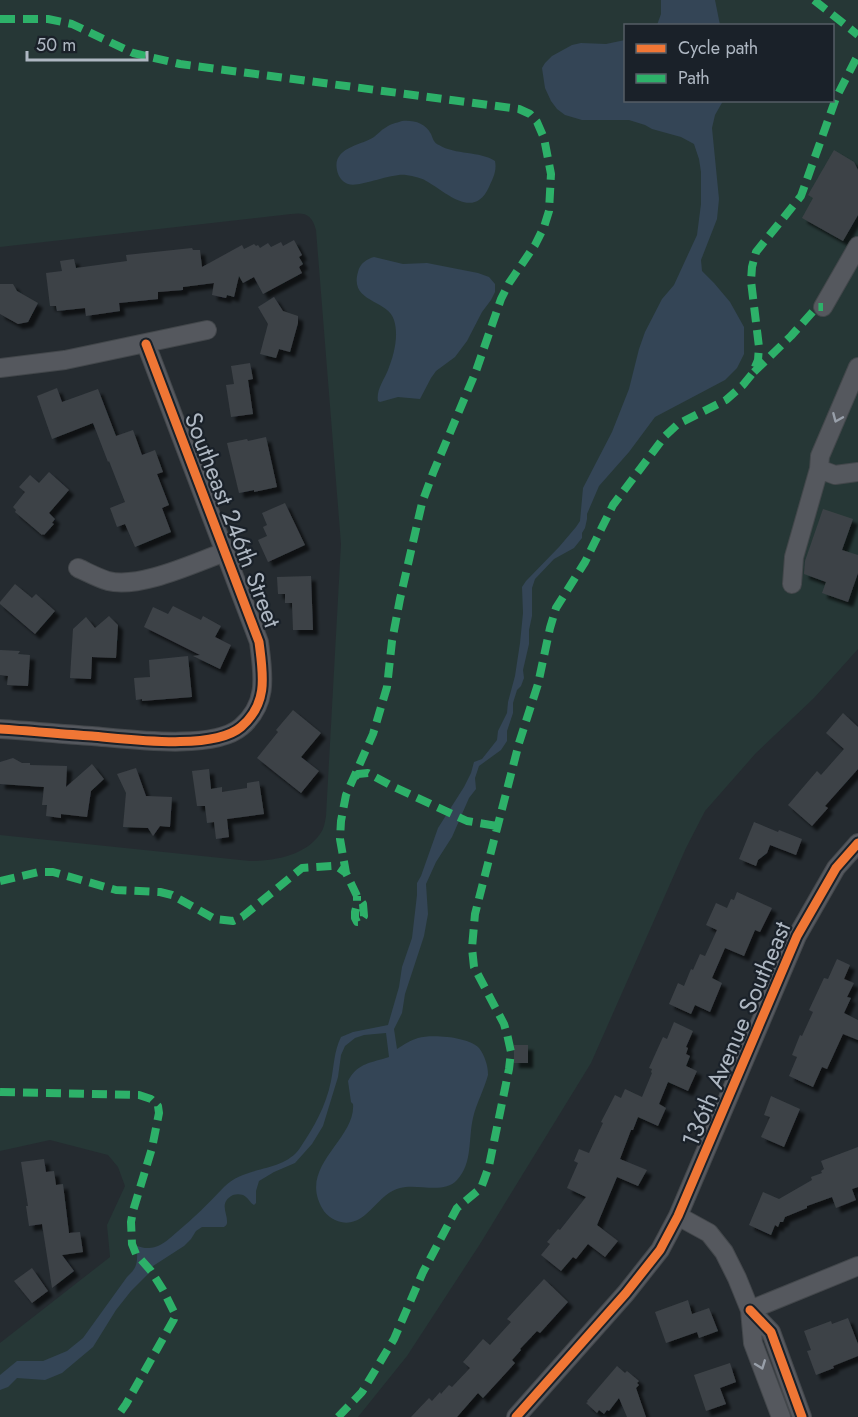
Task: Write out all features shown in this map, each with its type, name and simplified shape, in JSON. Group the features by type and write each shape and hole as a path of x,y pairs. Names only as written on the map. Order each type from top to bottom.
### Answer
{"street":[{"path":"823,307 858,246"},
{"path":"0,368 65,360 207,330"},
{"name":"Southeast 246th Street","path":"0,729 151,741 204,740 227,735 240,728 253,712 262,693 264,674 259,642 146,344"},
{"path":"792,584 794,557 819,468 820,456 858,368"},
{"path":"819,468 835,475 858,472"},
{"path":"78,568 109,581 131,582 164,574 225,552"},
{"name":"136th Avenue Southeast","path":"516,1417 626,1293 660,1250 678,1216 797,936 836,868 858,843"},
{"path":"678,1216 710,1233 724,1252 750,1310 753,1343 781,1417"},
{"path":"750,1310 858,1266"},
{"path":"750,1310 771,1332 802,1417"}],"shaded area":[{"path":"0,0 858,0 858,649 814,698 756,753 705,811 686,848 591,1063 480,1244 407,1356 358,1417 0,1417 0,1343 110,1257 107,1225 125,1186 118,1167 108,1155 50,1140 0,1151 0,835 250,861 288,856 306,848 320,834 324,825 341,544 316,230 313,221 308,216 296,213 0,247"}],"water":[{"path":"661,0 715,0 720,24 657,24 661,14"},
{"path":"624,40 624,102 722,102 715,115 712,128 719,199 717,219 701,260 702,271 730,302 744,327 744,354 737,368 725,380 655,417 629,452 599,486 587,514 582,538 574,548 554,559 535,579 532,588 532,616 523,670 524,678 513,703 507,741 501,750 479,766 475,778 476,789 469,798 452,837 436,862 426,884 428,914 424,936 405,994 402,1013 394,1029 397,1049 418,1038 441,1037 467,1041 479,1048 483,1054 488,1075 473,1118 466,1166 457,1180 445,1187 407,1187 391,1192 354,1221 345,1223 326,1214 318,1199 316,1186 325,1161 347,1128 352,1116 353,1104 348,1081 361,1067 389,1057 386,1033 355,1038 345,1046 341,1055 338,1077 323,1126 312,1144 295,1163 259,1181 254,1205 242,1195 228,1198 225,1205 227,1224 224,1227 202,1227 184,1246 153,1266 116,1310 93,1347 62,1373 45,1380 17,1378 8,1387 0,1390 0,1375 17,1361 43,1361 67,1351 83,1338 134,1270 137,1263 137,1246 150,1248 161,1245 233,1180 284,1162 293,1156 323,1108 341,1037 353,1032 388,1025 402,967 412,938 417,883 438,828 464,787 474,762 482,759 497,740 498,731 507,713 520,643 523,613 522,587 580,521 583,488 612,432 629,389 645,332 662,299 674,285 697,235 701,204 701,172 694,144 681,137 629,120 582,120 565,115 551,101 545,88 542,68 545,63 552,56 572,45 606,44"},
{"path":"402,121 422,125 429,130 436,143 445,148 495,161 494,174 483,197 476,202 460,201 423,179 406,175 353,185 339,177 337,162 339,156 349,148 369,140 382,130"},
{"path":"374,257 403,264 427,263 478,273 489,277 495,284 495,292 467,341 455,357 436,371 420,399 398,397 378,401 379,389 394,352 396,332 390,313 359,290 357,282 360,266 366,260"}],"building":[{"path":"834,150 854,162 858,170 858,215 843,241 802,218 813,198 808,195"},
{"path":"294,240 302,255 299,257 303,264 299,267 302,273 263,294 254,277 243,283 239,276 234,297 212,295 214,283 183,287 183,290 158,292 158,299 119,303 120,311 86,316 85,308 57,311 56,306 50,306 46,273 62,271 60,261 74,259 76,268 127,261 126,255 192,248 200,250 202,267 242,245 244,249 254,244 260,248 268,243 271,247 281,242 283,246"},
{"path":"0,284 13,284 17,291 38,303 28,322 18,324 0,314"},
{"path":"274,297 283,311 298,316 290,352 279,349 276,358 260,354 268,324 258,307"},
{"path":"250,363 253,379 248,380 253,414 231,417 226,385 234,384 231,366"},
{"path":"57,388 62,402 98,389 116,436 133,430 142,455 155,450 163,472 157,474 169,505 162,508 171,532 135,547 125,524 117,527 110,508 125,502 93,423 52,439 37,396"},
{"path":"266,437 277,487 239,493 227,443"},
{"path":"49,472 69,490 49,513 55,519 52,523 54,524 42,535 15,512 13,507 25,492 19,487 30,475 39,483"},
{"path":"285,503 305,545 268,562 258,540 267,536 263,527 267,525 262,513"},
{"path":"823,509 853,519 842,550 858,555 858,573 848,602 822,593 826,582 804,574 805,561"},
{"path":"311,576 313,630 293,630 292,603 285,603 285,594 278,594 277,577"},
{"path":"15,584 32,598 36,594 55,611 35,634 0,604"},
{"path":"173,606 201,620 203,616 221,626 215,637 231,645 220,669 193,656 200,655 144,627 153,607 168,614"},
{"path":"109,616 118,625 116,658 92,657 91,679 70,678 73,629 86,617 95,628"},
{"path":"0,650 20,651 18,654 30,655 28,686 7,685 8,676 0,675"},
{"path":"188,656 192,697 136,700 134,678 150,677 149,660"},
{"path":"293,710 321,733 301,757 319,771 301,793 257,758"},
{"path":"843,713 858,727 858,769 825,806 828,808 812,826 788,805 817,771 821,775 844,749 826,733"},
{"path":"13,758 22,763 30,763 30,765 67,766 66,787 92,764 104,779 91,791 87,817 61,814 61,818 46,816 47,805 42,805 44,787 0,784 0,762"},
{"path":"136,768 146,796 172,797 170,827 160,826 153,836 148,828 123,827 126,793 117,774"},
{"path":"209,769 211,789 222,787 222,792 247,788 247,783 259,781 264,814 227,819 229,837 216,839 214,822 207,823 205,806 197,806 192,771"},
{"path":"754,822 802,839 796,855 770,845 767,853 758,860 756,866 739,859"},
{"path":"737,892 772,908 760,932 755,930 744,956 725,948 712,978 722,983 710,1012 695,1005 691,1014 669,1004 678,983 684,986 700,954 705,956 717,930 706,925 716,903 727,908"},
{"path":"837,959 850,965 844,979 854,983 847,997 851,998 844,1013 858,1020 858,1040 843,1034 827,1069 822,1067 813,1087 789,1076 797,1057 792,1055 813,1012 809,1010 824,978 828,979"},
{"path":"674,1022 693,1031 686,1047 688,1048 686,1054 690,1056 686,1066 697,1071 688,1091 668,1082 659,1104 666,1108 658,1126 638,1117 631,1130 620,1159 647,1170 638,1186 617,1177 597,1225 618,1241 605,1257 588,1244 576,1259 573,1257 561,1271 541,1255 550,1244 547,1242 558,1229 560,1230 586,1197 567,1188 578,1163 574,1161 579,1149 589,1153 615,1095 621,1098 625,1089 642,1097 652,1073 652,1069 649,1068 663,1037 667,1039"},
{"path":"514,1045 528,1045 528,1063 514,1063"},
{"path":"771,1096 800,1109 784,1147 761,1137 770,1117 764,1115"},
{"path":"858,1147 858,1187 852,1189 856,1200 836,1208 832,1197 807,1206 785,1217 778,1227 775,1225 771,1235 749,1225 763,1192 779,1199 812,1180 811,1177 822,1173 824,1169 821,1161"},
{"path":"44,1159 46,1172 54,1171 56,1185 63,1184 69,1233 80,1232 83,1252 62,1255 74,1271 52,1288 42,1224 29,1226 21,1162"},
{"path":"32,1268 48,1291 32,1303 14,1281"},
{"path":"544,1279 568,1302 540,1333 537,1331 520,1349 512,1360 515,1363 483,1398 478,1393 457,1417 411,1417 429,1398 432,1401 449,1385 452,1387 470,1368 463,1362 483,1339 490,1345 511,1322 507,1319"},
{"path":"688,1300 692,1314 709,1308 718,1331 699,1338 697,1332 666,1343 655,1312"},
{"path":"848,1318 858,1344 858,1356 816,1375 807,1351 811,1350 804,1331 831,1321 832,1324"},
{"path":"730,1363 736,1382 720,1388 726,1404 706,1411 694,1375"},
{"path":"617,1366 639,1381 636,1388 646,1417 627,1417 619,1398 604,1414 599,1410 597,1413 586,1403"}],"marked path":[{"path":"814,0 858,35"},
{"path":"0,19 48,19 72,24 133,53 180,64 519,109 530,114 537,122 544,138 551,174 549,211 535,245 501,299 476,371 422,503 392,641 387,687 373,734 346,795 340,839 346,873 363,904 364,916 360,922 357,922 355,918 357,896"},
{"path":"338,1417 362,1392 394,1339 423,1272 457,1208 481,1188 489,1166 511,1052 504,1024 474,967 472,948 475,914 519,743 538,684 556,608 585,562 613,505 665,436 678,424 726,400 752,374 758,360 759,347 751,281 756,252 801,196 836,98 858,55"},
{"path":"754,372 817,307 823,307"},
{"path":"355,777 358,774 368,773 467,821 497,826"},
{"path":"0,881 39,872 53,872 116,890 160,892 172,895 215,919 233,921 242,917 302,868 332,866 346,873"},
{"path":"0,1092 139,1095 151,1099 158,1106 159,1113 152,1148 133,1211 132,1244 136,1254 151,1271 163,1290 175,1314 117,1417"}],"cycle path":[{"path":"0,729 169,742 211,739 241,727 250,718 260,698 262,665 259,642 146,344"},
{"path":"516,1417 626,1293 660,1250 678,1216 797,936 836,868 858,843"},
{"path":"750,1310 771,1332 802,1417"}]}
